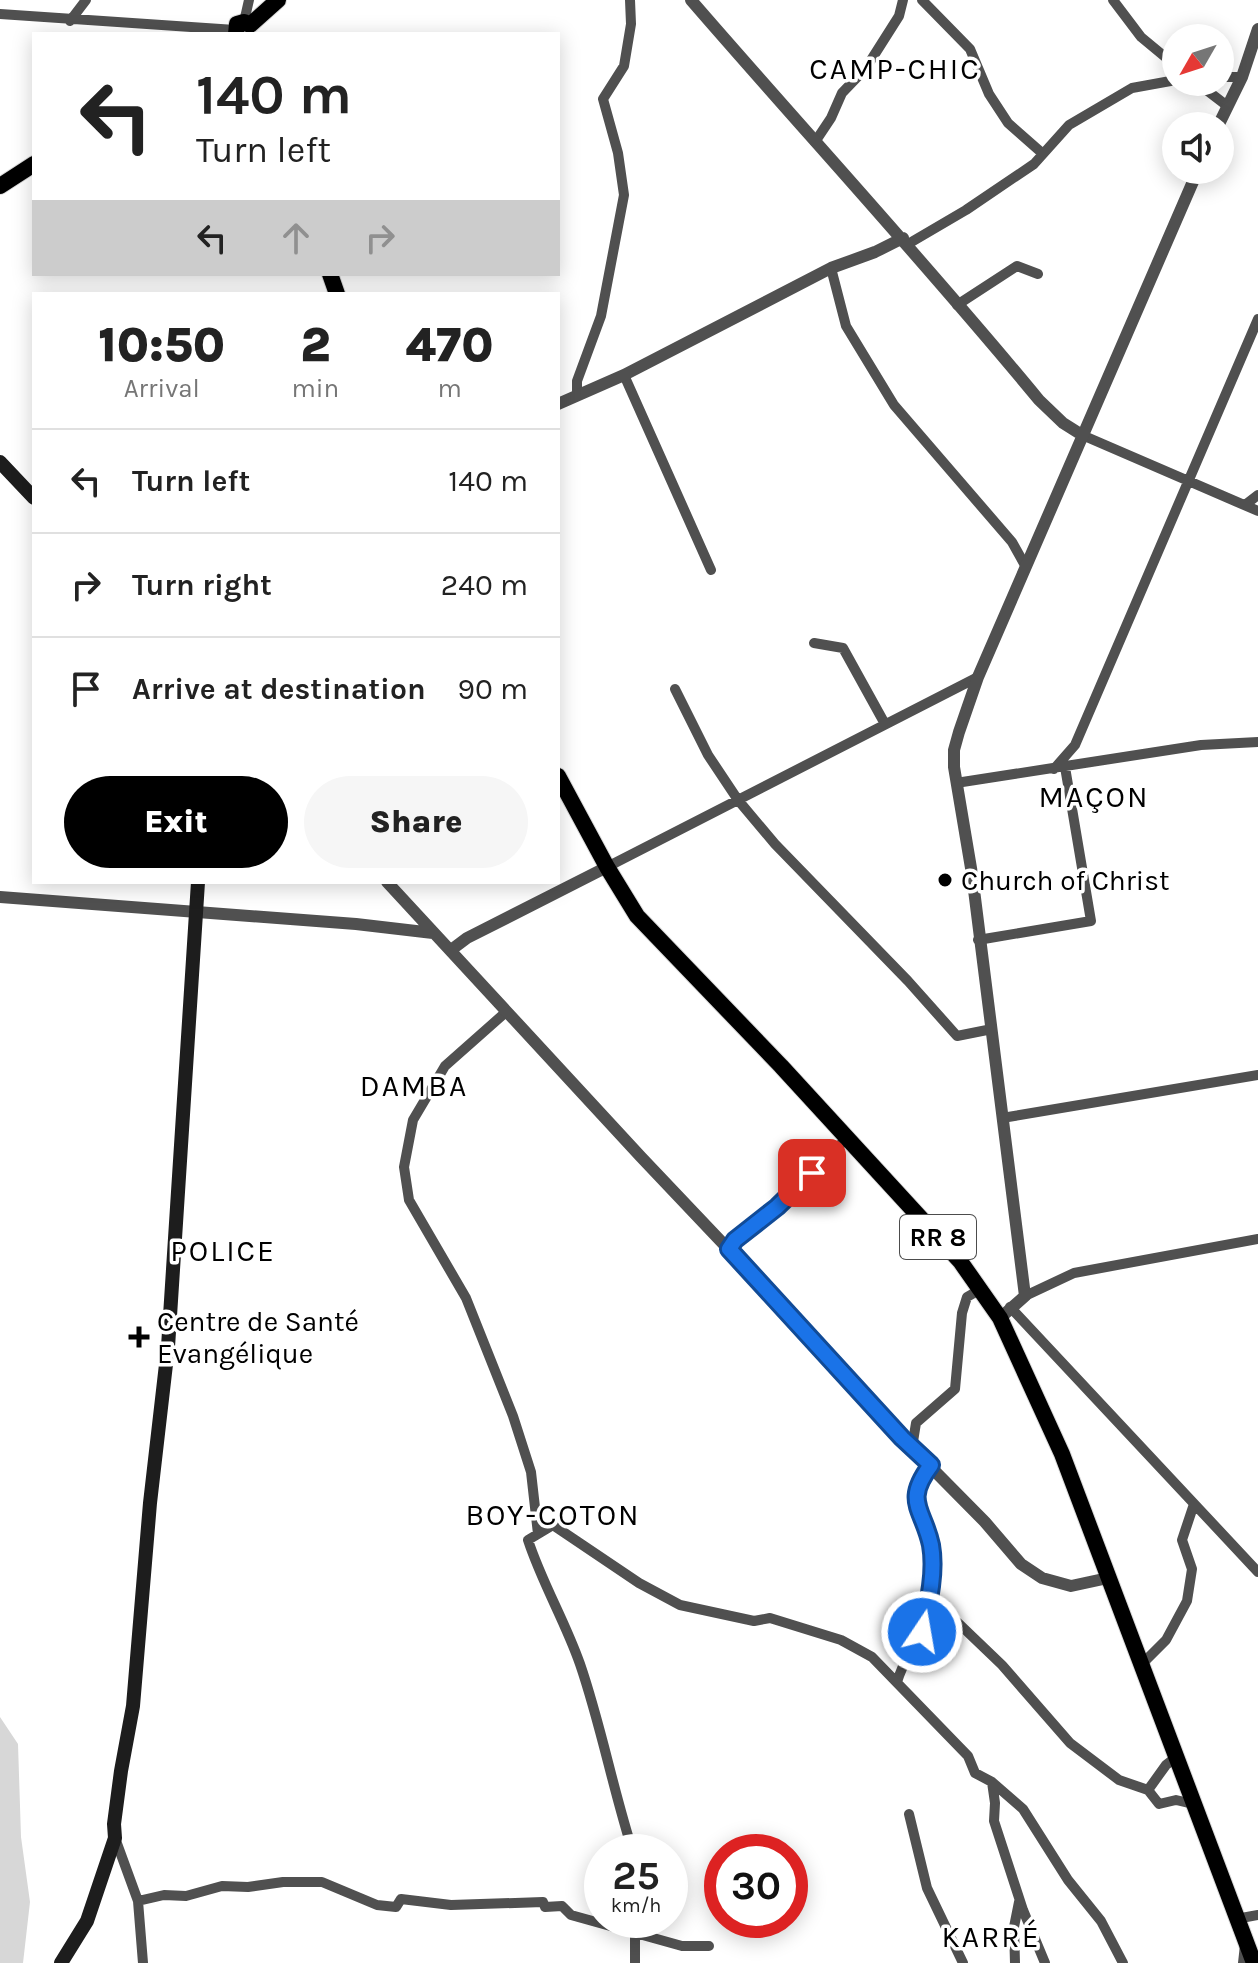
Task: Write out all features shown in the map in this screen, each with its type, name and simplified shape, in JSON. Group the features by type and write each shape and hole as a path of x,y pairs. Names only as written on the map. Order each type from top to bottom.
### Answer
{"main road":[{"path":"243,29 278,0"},
{"path":"0,186 32,165"},
{"path":"0,462 32,496"},
{"name":"RR 8","path":"560,780 607,867 647,927 847,1138 1005,1313 1062,1454 1254,1963"},
{"path":"61,1963 87,1921 115,1838 121,1771 133,1706 150,1503 168,1347 198,884"}],"street":[{"path":"70,21 86,0"},
{"path":"0,14 70,21 243,29 249,0"},
{"path":"577,395 577,381 601,316 624,195 618,153 603,99 624,66 631,24 630,0"},
{"path":"691,0 872,207 906,241 1039,400 1063,423 1082,435 1258,511"},
{"path":"815,142 831,118 842,93 866,68 899,16 903,0"},
{"path":"922,0 970,49 989,94 1008,123 1042,153"},
{"path":"1113,0 1141,37 1162,54"},
{"path":"1223,112 1242,77 1257,37"},
{"path":"1234,77 1242,77"},
{"path":"560,403 624,375 831,268 906,241 1034,164 1069,125 1132,88 1162,83"},
{"path":"1214,96 1226,105"},
{"path":"1025,1296 954,750 978,677 1192,184"},
{"path":"957,305 1017,266 1038,274"},
{"path":"831,268 846,326 894,405 1012,542 1026,567"},
{"path":"978,940 1091,921 1059,768 1075,745 1258,319"},
{"path":"624,375 711,570"},
{"path":"1245,505 1258,495"},
{"path":"814,643 843,648 885,724"},
{"path":"451,950 467,938 978,677"},
{"path":"675,689 708,755 738,800 775,844 957,1036 992,1029"},
{"path":"956,783 1201,745 1258,742"},
{"path":"389,884 1021,1564 1035,1575 1071,1586 1108,1578"},
{"path":"0,897 433,933"},
{"path":"506,1012 445,1066 413,1120 404,1167 409,1200 466,1298 513,1416 531,1472 538,1534"},
{"path":"1002,1118 1258,1075"},
{"path":"729,1249 735,1240 777,1207 847,1138"},
{"path":"1258,1239 1074,1273 1025,1296 1005,1313 1258,1572"},
{"path":"912,1448 916,1423 955,1389 962,1313 967,1297 981,1289"},
{"path":"897,1682 903,1664 922,1632 930,1596 931,1547 915,1498 918,1483 931,1465"},
{"path":"1141,1665 1166,1640 1187,1601 1192,1569 1182,1540 1194,1504"},
{"path":"628,1834 581,1666 561,1614 538,1572 528,1540 553,1525 639,1583 680,1605 754,1621 770,1618 841,1640 872,1657 968,1756 975,1773 992,1782 1023,1809 1068,1880 1101,1921 1123,1963"},
{"path":"930,1596 1002,1665 1070,1743 1119,1780 1148,1790 1159,1804 1176,1800 1193,1804"},
{"path":"1148,1790 1175,1758"},
{"path":"992,1782 994,1821 1045,1963"},
{"path":"909,1814 927,1888 963,1963"},
{"path":"115,1838 138,1901 143,1963"},
{"path":"138,1901 164,1895 186,1896 222,1886 322,1882 377,1905 396,1907 401,1899 451,1905 543,1902 545,1907 562,1906 571,1915 584,1919"},
{"path":"1015,1963 1014,1927 1020,1900"},
{"path":"1236,1919 1258,1915"},
{"path":"635,1938 635,1963"},
{"path":"653,1938 682,1946 709,1946"},
{"path":"1243,1963 1243,1947 1246,1944"}],"shaded area":[{"path":"0,1717 18,1744 21,1837 30,1902 23,1963 0,1963"}],"place":[{"name":"Church of Christ","path":"945,880"},
{"name":"Centre de Santé Evangélique","path":"139,1337"}],"district":[{"name":"CAMP-CHIC","path":"895,69"},
{"name":"MAÇON","path":"1094,797"},
{"name":"DAMBA","path":"414,1086"},
{"name":"POLICE","path":"223,1251"},
{"name":"BOY-COTON","path":"553,1515"},
{"name":"KARRÉ","path":"991,1937"}],"route":[{"path":"812,1173 777,1207 735,1240 729,1249 902,1438 931,1465 918,1483 915,1498 931,1547 930,1596 922,1632"}]}
